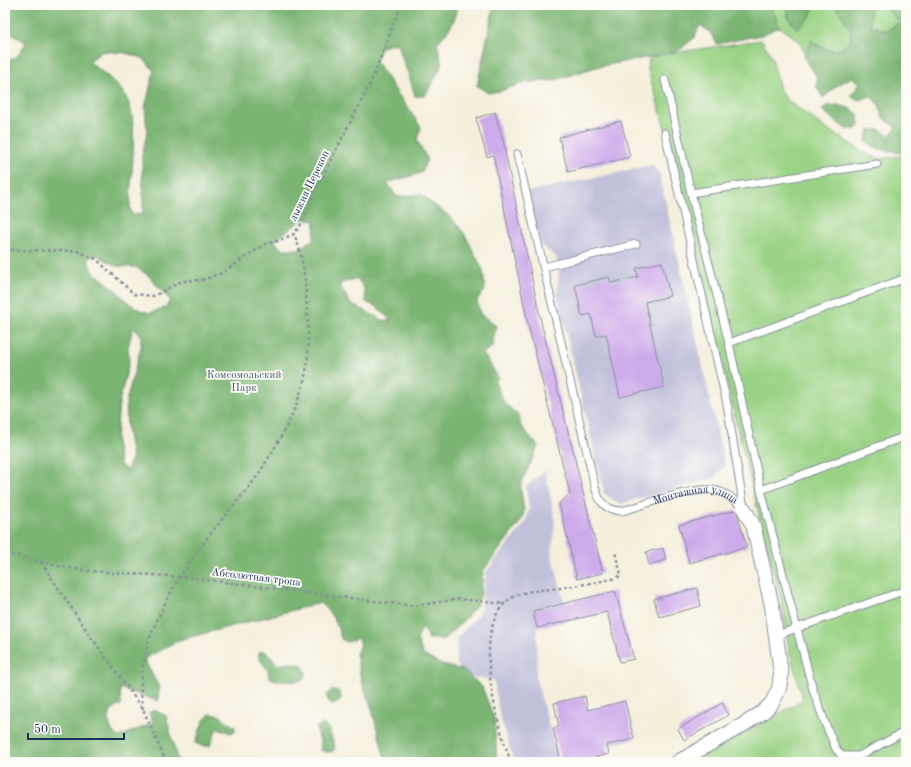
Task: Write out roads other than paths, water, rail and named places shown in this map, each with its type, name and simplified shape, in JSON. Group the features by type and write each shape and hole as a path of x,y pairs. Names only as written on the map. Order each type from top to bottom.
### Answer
{"street":[{"name":"Монтажная улица","path":"678,762 743,725 772,703 779,689 781,674 777,635 754,524 744,509"}],"lane":[{"path":"665,80 691,193 729,343 762,490 796,629 820,710 839,759 859,756 906,731"},
{"path":"665,133 727,404 744,509"},
{"name":"Монтажная улица","path":"517,154 596,492 605,506 612,510 622,510 694,491 712,490 738,502 744,509"},
{"path":"691,193 877,164"},
{"path":"544,267 636,244"},
{"path":"729,343 906,278"},
{"path":"762,490 906,436"},
{"path":"777,635 906,590"}],"park label":[{"name":"Комсомольский Парк","path":"244,381"}]}
